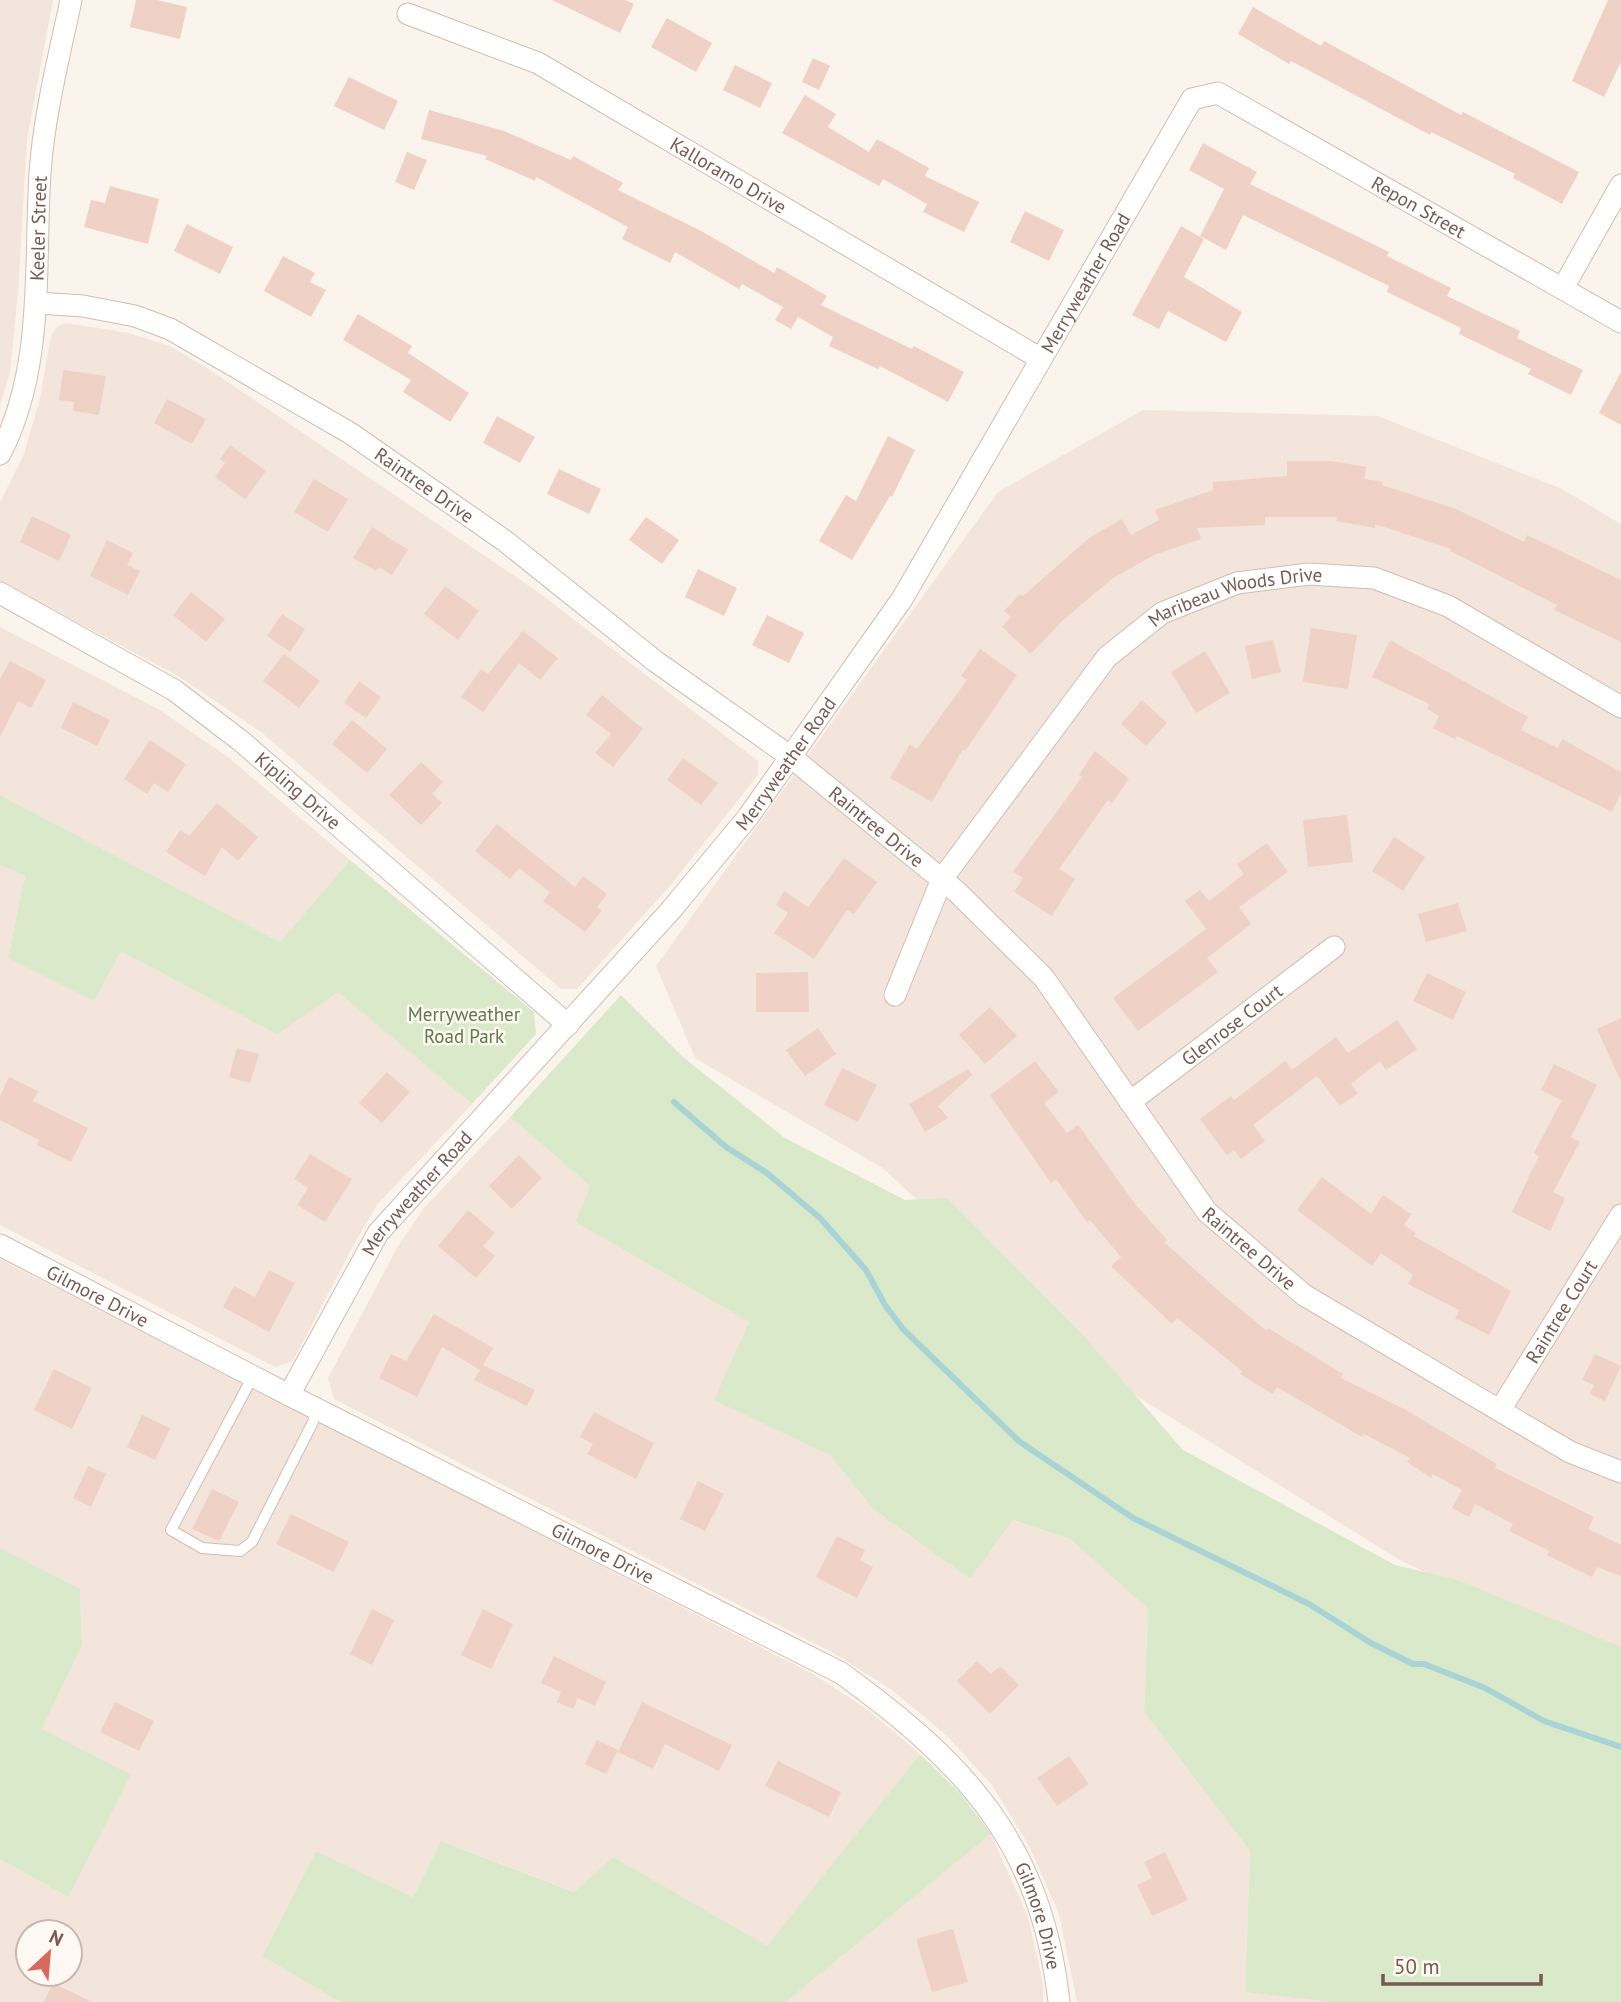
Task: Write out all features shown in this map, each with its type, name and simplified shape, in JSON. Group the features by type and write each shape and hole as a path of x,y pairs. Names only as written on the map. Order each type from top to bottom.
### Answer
{"street":[{"name":"Keeler Street","path":"0,454 14,428 28,367 38,303 40,171 50,102 71,0"},
{"name":"Kalloramo Drive","path":"408,15 538,64 1041,359"},
{"name":"Merryweather Road","path":"289,1395 378,1233 568,1025 731,837 791,757 902,599 1192,99 1218,93"},
{"name":"Repon Street","path":"1218,93 1621,322"},
{"path":"1563,288 1621,185"},
{"name":"Raintree Drive","path":"38,303 83,306 135,316 170,329 350,433 505,541 655,661 791,757 942,879 1044,978 1207,1212 1304,1295 1570,1451 1621,1472"},
{"name":"Maribeau Woods Drive","path":"895,995 942,879 1107,657 1162,613 1237,583 1310,574 1374,578 1448,606 1621,707"},
{"name":"Kipling Drive","path":"0,593 174,690 241,741 568,1025"},
{"name":"Glenrose Court","path":"1130,1102 1334,947"},
{"name":"Raintree Court","path":"1500,1410 1621,1215"},
{"name":"Gilmore Drive","path":"0,1245 316,1409 841,1673 903,1718 959,1771 995,1816 1019,1857 1041,1916 1059,2002"}],"lane":[{"path":"253,1376 171,1530 202,1548 240,1551 252,1542 313,1422 316,1409"}],"shaded area":[{"path":"0,0 53,0 27,138 18,293 10,372 0,406"},
{"path":"66,323 129,333 170,346 207,368 538,592 758,761 758,775 669,887 577,989 561,989 261,732 178,676 0,581 0,502 24,454 40,398 51,336 57,327"},
{"path":"1143,410 1378,416 1562,489 1621,524 1621,1667 1398,1559 1138,1397 881,1167 695,1058 656,966 998,492"},
{"path":"0,627 158,709 228,757 350,860 280,942 0,795"},
{"path":"0,865 25,876 8,958 121,951 277,1033 338,991 472,1104 377,1205 293,1361 275,1367 0,1225"},
{"path":"510,1117 590,1186 575,1222 749,1322 715,1400 831,1456 873,1509 970,1579 1013,1520 1070,1539 1148,1609 1144,1712 1250,1851 1245,1992 1329,2002 1077,2002 1059,1914 1030,1848 992,1785 946,1735 892,1690 835,1654 334,1399 328,1378 398,1246 424,1208"},
{"path":"0,1259 813,1674 868,1710 920,1754 767,1947 613,1857 575,1892 441,1841 413,1897 316,1851 262,1956 340,2002 0,2002 0,1859 68,1897 42,1729 82,1645 80,1590 0,1548"},
{"path":"991,1834 1028,1917 1043,1983 1043,2002 786,2002"}],"green space":[{"name":"Merryweather Road Park","path":"0,795 280,942 350,860 534,1012 536,1034 472,1104 338,992 277,1034 121,951 94,1001 8,958 25,876 0,865"},
{"path":"621,995 683,1057 785,1138 905,1200 947,1198 1082,1334 1183,1450 1395,1565 1458,1580 1621,1647 1621,2002 1329,2002 1245,1992 1250,1851 1144,1712 1148,1609 1070,1539 1013,1520 970,1579 873,1509 831,1456 714,1400 749,1322 575,1222 590,1186 510,1117"},
{"path":"0,1548 80,1589 82,1645 42,1729 131,1775 68,1897 0,1859"},
{"path":"920,1754 961,1794 991,1834 786,2002 340,2002 262,1956 316,1851 413,1897 441,1841 574,1892 613,1857 767,1946"}],"building":[{"path":"136,0 157,0 187,7 180,39 130,27"},
{"path":"552,0 625,0 634,4 620,33"},
{"path":"1608,0 1621,0 1621,62 1604,97 1572,81"},
{"path":"1253,7 1321,46 1324,41 1461,115 1463,112 1579,172 1562,204 1513,178 1515,174 1431,132 1430,135 1291,61 1289,64 1238,34"},
{"path":"667,18 712,43 696,72 651,47"},
{"path":"813,58 830,66 819,90 802,82"},
{"path":"735,65 772,83 760,108 723,90"},
{"path":"349,77 398,101 384,130 334,106"},
{"path":"805,95 836,114 828,127 869,152 877,139 929,168 925,176 979,202 964,232 923,212 927,204 883,179 879,186 782,133"},
{"path":"429,110 504,131 571,160 573,156 623,183 618,190 703,232 774,273 777,267 827,296 821,305 912,349 914,346 964,372 948,402 880,366 878,369 829,346 833,337 798,317 791,329 775,320 783,307 742,284 739,289 675,252 670,263 622,239 628,227 536,177 535,181 485,159 487,156 421,139"},
{"path":"1203,143 1257,172 1250,184 1389,252 1387,256 1451,288 1447,296 1520,331 1517,338 1583,370 1571,395 1528,374 1531,369 1459,334 1461,328 1387,292 1389,286 1243,215 1226,250 1200,236 1224,189 1189,170"},
{"path":"407,152 427,160 414,190 395,182"},
{"path":"110,186 159,199 148,244 84,227 91,200 105,203"},
{"path":"1025,211 1064,230 1049,261 1010,242"},
{"path":"187,224 233,247 220,274 174,251"},
{"path":"1181,226 1204,239 1184,277 1242,312 1226,342 1168,311 1159,329 1132,315"},
{"path":"283,256 315,273 310,282 326,290 311,317 264,291"},
{"path":"358,314 412,346 408,353 469,393 450,422 403,392 411,380 343,340"},
{"path":"63,370 106,376 99,415 73,411 74,402 59,400"},
{"path":"1621,372 1621,425 1599,413"},
{"path":"167,399 206,419 192,444 154,423"},
{"path":"497,416 535,437 520,463 483,443"},
{"path":"888,436 915,450 892,497 890,496 852,560 819,541 846,495 856,501"},
{"path":"230,445 266,471 245,499 215,477 225,463 220,459"},
{"path":"1287,461 1331,461 1366,467 1364,479 1383,482 1382,485 1456,509 1524,542 1527,535 1621,580 1621,642 1554,610 1557,605 1450,551 1451,549 1375,524 1375,528 1336,521 1337,517 1265,517 1265,525 1197,528 1201,539 1154,555 1113,578 1062,621 1031,654 1002,627 1011,617 1004,611 1020,594 1023,596 1089,538 1122,519 1131,535 1159,520 1155,510 1213,490 1213,482 1287,476"},
{"path":"559,469 601,489 589,514 547,494"},
{"path":"314,479 348,499 328,532 294,512"},
{"path":"32,516 71,535 59,561 20,542"},
{"path":"646,517 679,540 662,564 629,540"},
{"path":"372,527 408,550 392,575 379,567 376,571 353,558"},
{"path":"107,540 133,553 127,565 140,571 128,595 90,576"},
{"path":"698,569 737,588 724,616 685,597"},
{"path":"445,586 479,611 458,640 424,614"},
{"path":"191,592 225,619 206,642 173,615"},
{"path":"282,614 305,629 290,652 267,636"},
{"path":"767,615 804,633 789,663 752,645"},
{"path":"1311,628 1357,635 1348,689 1303,682"},
{"path":"523,631 558,658 540,680 519,663 483,712 461,697 481,669 488,674"},
{"path":"1273,640 1281,672 1252,679 1245,646"},
{"path":"1390,640 1528,717 1521,730 1558,748 1562,739 1621,772 1621,793 1612,812 1457,736 1455,739 1433,728 1439,716 1427,709 1429,704 1372,677"},
{"path":"980,649 1017,675 965,751 963,749 932,802 890,778 910,744 917,749 967,680 961,676"},
{"path":"1205,651 1230,693 1196,713 1171,672"},
{"path":"284,654 320,681 299,708 263,681"},
{"path":"10,661 46,680 31,708 18,701 0,737 0,679"},
{"path":"359,681 381,697 366,718 344,703"},
{"path":"602,695 643,729 613,767 595,753 611,734 586,715"},
{"path":"1142,700 1167,723 1146,746 1121,724"},
{"path":"73,702 110,720 97,746 61,728"},
{"path":"352,720 387,749 367,773 332,744"},
{"path":"150,740 186,764 168,792 154,783 147,794 124,779"},
{"path":"1095,751 1129,779 1112,803 1108,800 1059,869 1075,879 1052,916 1014,892 1023,878 1013,872 1082,777 1079,775"},
{"path":"683,758 718,783 701,805 667,780"},
{"path":"421,762 443,782 432,794 442,803 421,825 389,795"},
{"path":"217,803 258,837 238,861 222,847 205,876 166,852 180,830 189,836"},
{"path":"1347,815 1353,862 1308,867 1303,820"},
{"path":"497,824 575,887 583,876 607,894 597,907 602,910 585,932 543,901 550,892 519,868 510,879 475,851"},
{"path":"1394,837 1425,857 1403,891 1372,871"},
{"path":"1267,843 1288,872 1239,907 1251,924 1207,958 1218,972 1138,1031 1113,998 1206,929 1185,901 1200,890 1209,901 1244,874 1237,864"},
{"path":"844,858 877,882 854,914 847,910 814,959 774,933 788,913 776,905 784,891 808,907"},
{"path":"1458,903 1467,931 1426,942 1418,914"},
{"path":"808,972 809,1012 756,1012 756,973"},
{"path":"1427,973 1466,992 1453,1020 1413,1001"},
{"path":"990,1007 1017,1036 985,1064 959,1035"},
{"path":"1621,1018 1621,1082 1597,1029"},
{"path":"1397,1020 1417,1049 1386,1070 1380,1061 1351,1084 1358,1093 1340,1106 1317,1076 1253,1125 1265,1141 1241,1159 1234,1150 1227,1155 1200,1119 1231,1096 1234,1100 1285,1061 1292,1070 1336,1037 1348,1053"},
{"path":"818,1028 836,1054 805,1076 786,1050"},
{"path":"237,1048 259,1054 250,1083 229,1077"},
{"path":"1035,1061 1059,1092 1044,1103 1067,1133 1078,1125 1136,1205 1167,1240 1164,1242 1221,1293 1267,1331 1268,1328 1343,1374 1341,1378 1406,1410 1497,1464 1495,1468 1594,1517 1588,1529 1621,1545 1621,1576 1597,1567 1592,1577 1547,1555 1549,1551 1509,1531 1513,1524 1475,1504 1469,1517 1452,1508 1462,1490 1433,1474 1431,1478 1407,1462 1410,1458 1364,1434 1362,1437 1277,1387 1273,1394 1240,1374 1242,1371 1177,1318 1172,1324 1111,1266 1121,1257 1090,1220 1087,1222 1056,1179 1051,1183 990,1095"},
{"path":"1554,1064 1597,1085 1571,1137 1580,1142 1553,1192 1565,1198 1550,1231 1512,1212 1539,1156 1534,1153 1562,1100 1541,1090"},
{"path":"842,1068 877,1085 858,1122 824,1105"},
{"path":"968,1069 972,1075 938,1106 948,1118 925,1132 909,1104"},
{"path":"387,1072 410,1092 382,1123 359,1103"},
{"path":"9,1077 38,1091 33,1101 88,1128 71,1162 37,1145 39,1140 0,1120 0,1096"},
{"path":"310,1154 352,1179 325,1222 297,1205 308,1188 294,1179"},
{"path":"519,1155 542,1178 512,1209 489,1186"},
{"path":"1322,1177 1371,1214 1383,1195 1411,1214 1404,1225 1416,1233 1414,1236 1511,1291 1489,1335 1455,1318 1459,1310 1408,1284 1413,1275 1381,1253 1372,1266 1297,1210"},
{"path":"468,1210 495,1233 483,1246 495,1256 476,1278 438,1246"},
{"path":"269,1270 295,1283 269,1332 223,1307 234,1286 255,1297"},
{"path":"434,1314 493,1348 480,1370 442,1347 417,1397 379,1378 391,1354 406,1361"},
{"path":"1595,1354 1621,1366 1605,1401 1590,1394 1594,1385 1582,1380"},
{"path":"483,1365 535,1390 527,1406 474,1380"},
{"path":"54,1369 92,1388 72,1429 34,1410"},
{"path":"594,1412 654,1443 636,1479 587,1454 593,1444 580,1437"},
{"path":"142,1415 170,1428 155,1460 127,1447"},
{"path":"88,1466 106,1474 91,1507 73,1498"},
{"path":"698,1481 724,1494 705,1531 680,1519"},
{"path":"212,1489 239,1502 219,1541 192,1529"},
{"path":"291,1514 349,1542 334,1572 276,1544"},
{"path":"837,1536 865,1550 860,1560 873,1567 857,1598 816,1577"},
{"path":"372,1609 394,1620 372,1665 350,1654"},
{"path":"483,1609 513,1624 491,1669 461,1655"},
{"path":"554,1656 606,1682 595,1706 578,1698 573,1709 557,1702 561,1692 541,1683"},
{"path":"977,1661 991,1674 1000,1666 1019,1685 990,1714 957,1681"},
{"path":"115,1702 154,1721 139,1751 100,1732"},
{"path":"642,1702 732,1745 719,1771 665,1744 653,1769 618,1752"},
{"path":"597,1740 618,1750 606,1774 585,1764"},
{"path":"1069,1756 1089,1784 1057,1806 1037,1778"},
{"path":"778,1761 841,1792 829,1817 765,1786"},
{"path":"1165,1852 1188,1900 1152,1916 1137,1885 1152,1878 1144,1862"},
{"path":"953,1929 968,1982 932,1992 916,1939"},
{"path":"51,1988 63,1988 92,2002 44,2002"}],"waterway":[{"path":"674,1102 726,1147 767,1173 820,1218 866,1270 885,1305 903,1329 1020,1442 1133,1518 1309,1604 1371,1643 1413,1664 1424,1664 1485,1688 1544,1721 1621,1747"}]}
